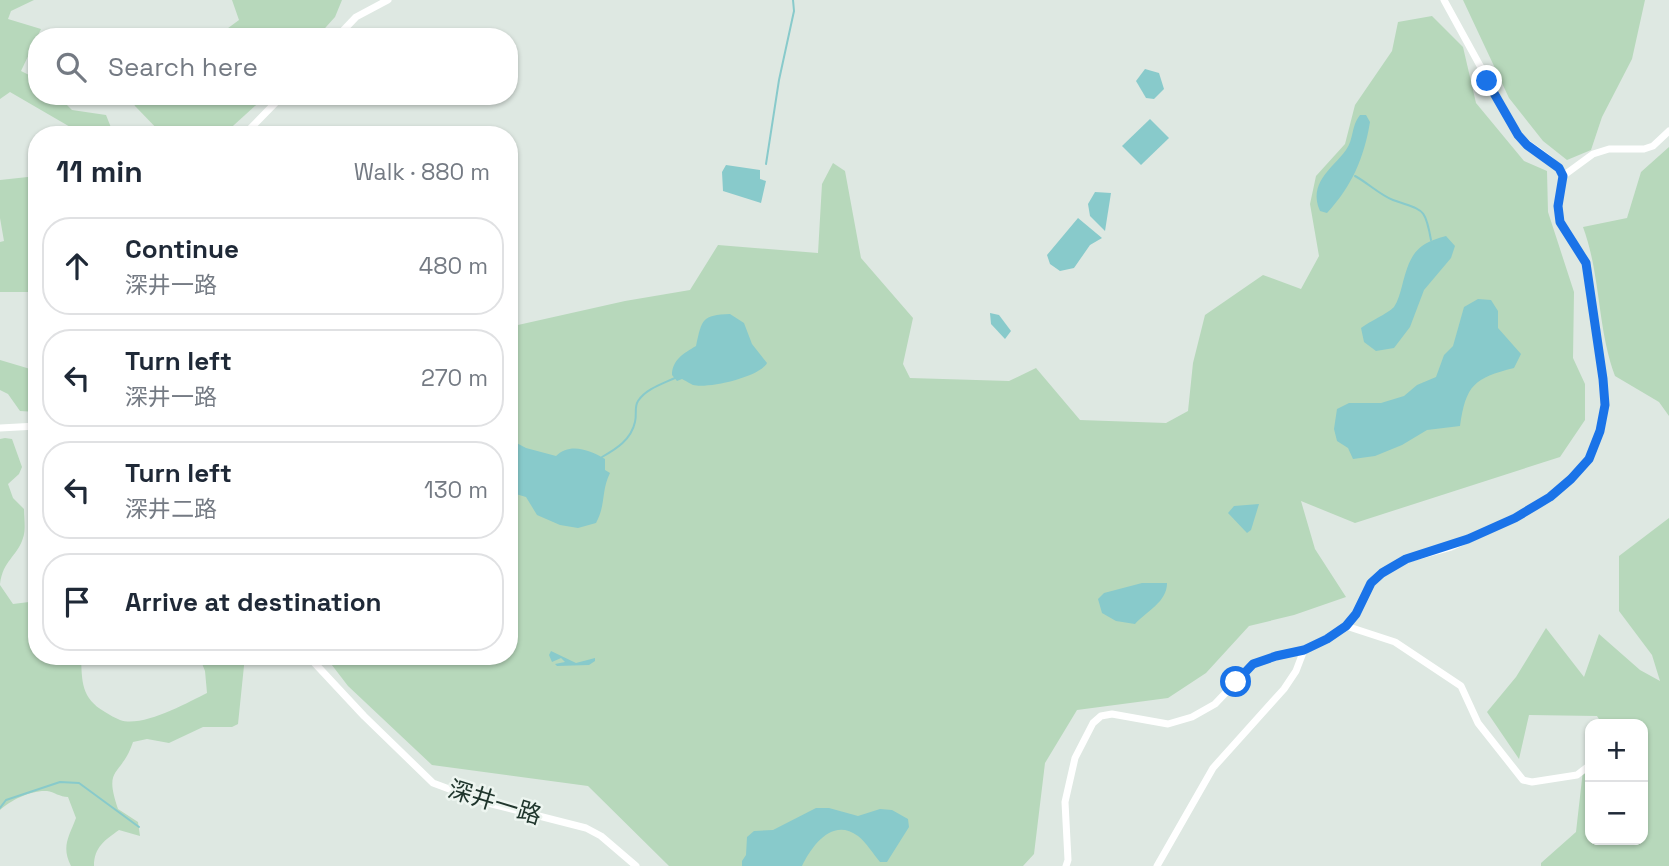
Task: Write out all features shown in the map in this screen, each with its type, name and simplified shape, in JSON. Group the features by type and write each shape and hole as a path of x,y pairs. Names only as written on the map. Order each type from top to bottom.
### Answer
{"street":[{"path":"346,28 356,17 388,0"},
{"path":"1066,866 1065,802 1075,758 1093,723 1101,716 1112,714 1168,724 1192,717 1215,704 1253,664 1304,650 1346,626 1356,614 1371,583 1382,573 1406,559 1451,547 1515,518 1550,497 1589,459 1600,431 1605,405 1603,379 1586,263 1560,222 1558,206 1563,176 1559,168 1527,145 1518,135 1444,0"},
{"path":"253,126 273,105"},
{"path":"1563,176 1593,154 1609,149 1644,149 1653,146 1669,131"},
{"path":"0,428 28,426"},
{"path":"1346,626 1395,642 1461,686 1478,723 1523,780 1532,782 1577,775 1585,769"},
{"path":"1157,866 1213,768 1284,689 1296,671 1304,650"},
{"name":"深井一路","path":"316,665 433,783 484,802 586,828 601,836 636,866"}],"green space":[{"path":"0,0 34,0 11,11 8,19 38,28 28,28 28,56 21,71 28,74 28,102 10,92 0,99"},
{"path":"232,0 342,0 335,17 325,28 228,28 239,20"},
{"path":"1463,0 1645,0 1632,59 1602,117 1591,150 1567,160 1543,141 1509,98"},
{"path":"1432,16 1463,47 1476,103 1524,161 1547,171 1548,212 1574,292 1573,358 1585,384 1585,420 1560,457 1355,523 1301,501 1315,549 1346,597 1294,615 1249,626 1206,673 1168,698 1077,710 1045,763 1034,854 1023,866 669,866 588,786 432,765 348,686 332,665 518,665 518,325 625,301 690,290 718,245 818,253 822,184 833,163 845,171 861,258 913,318 903,364 910,378 1009,381 1036,368 1080,420 1166,423 1188,411 1193,363 1205,315 1263,275 1301,289 1319,256 1310,204 1316,176 1345,144 1355,105 1392,51 1398,22"},
{"path":"32,105 67,105 72,110 106,115 110,126 69,126"},
{"path":"256,105 233,126 154,126 135,106"},
{"path":"1669,147 1669,416 1659,402 1615,376 1583,227 1627,218 1641,172"},
{"path":"28,177 28,292 0,292 0,242 4,241 0,218 0,180"},
{"path":"0,360 28,368 28,411 20,411 8,394 0,390"},
{"path":"0,439 12,439 22,467 19,474 8,484 13,498 24,509 25,528 20,544 4,569 0,584"},
{"path":"1669,518 1669,866 1541,866 1541,863 1576,832 1585,769 1585,845 1648,845 1648,719 1529,715 1519,759 1487,712 1516,677 1546,628 1584,677 1599,634 1640,670 1660,681 1652,655 1619,611 1619,556"},
{"path":"0,585 13,604 28,602 28,665 82,665 84,688 91,701 120,720 129,722 152,718 207,693 203,665 244,665 238,724 232,727 203,727 169,743 147,739 133,742 115,772 112,785 118,809 138,822 140,836 119,830 98,849 94,866 71,866 68,859 67,842 76,818 68,797 47,791 34,792 15,799 0,810"}],"water":[{"path":"1145,69 1159,73 1164,89 1154,99 1146,98 1136,81"},
{"path":"1360,115 1366,115 1370,122 1356,171 1327,213 1320,211 1317,201 1319,185 1349,146"},
{"path":"1150,119 1169,138 1141,165 1122,146"},
{"path":"726,165 760,170 760,179 766,181 761,203 723,191 722,172"},
{"path":"1095,192 1111,193 1105,231 1090,216 1088,204"},
{"path":"1078,218 1102,238 1090,245 1074,268 1060,271 1050,264 1047,255"},
{"path":"1446,236 1455,246 1451,258 1424,290 1410,327 1394,348 1376,351 1364,342 1361,328 1394,307 1415,252 1427,243"},
{"path":"1478,299 1491,300 1498,311 1498,328 1521,354 1514,368 1474,385 1465,401 1460,426 1427,430 1402,445 1375,456 1353,459 1348,448 1337,441 1334,429 1337,409 1349,403 1381,403 1404,396 1417,385 1436,377 1444,355 1453,346 1464,307"},
{"path":"990,313 999,315 1011,331 1005,339 991,324"},
{"path":"730,314 744,323 752,344 767,363 755,373 721,383 700,386 682,379 677,381 672,375 674,365 683,354 696,346 705,320"},
{"path":"518,444 556,456 567,449 587,450 605,459 605,470 610,473 596,523 578,528 560,525 537,515 526,497 518,495"},
{"path":"1259,504 1251,530 1247,533 1228,513 1234,506"},
{"path":"1142,583 1167,583 1164,596 1135,624 1116,621 1102,613 1098,599 1104,593"},
{"path":"551,651 576,663 595,658 595,661 589,665 557,666 555,664 565,662 561,658 552,662 549,655"},
{"path":"816,808 829,808 858,816 880,809 892,810 908,819 909,827 887,862 880,862 858,836 840,830 824,836 811,850 802,866 742,866 747,837 754,831 773,830"}],"waterway":[{"path":"766,164 779,80 794,11 793,0"},
{"path":"1355,176 1388,198 1421,211 1427,221 1431,240"},
{"path":"602,457 618,447 630,434 635,422 637,403 641,397 675,378"},
{"path":"0,808 6,800 60,782 79,783 139,827"}],"route":[{"path":"1236,682 1253,664 1304,650 1346,626 1356,614 1371,583 1382,573 1406,559 1451,547 1515,518 1550,497 1589,459 1600,431 1605,405 1603,379 1586,263 1560,222 1558,206 1563,176 1559,168 1527,145 1518,135 1487,81"}]}
